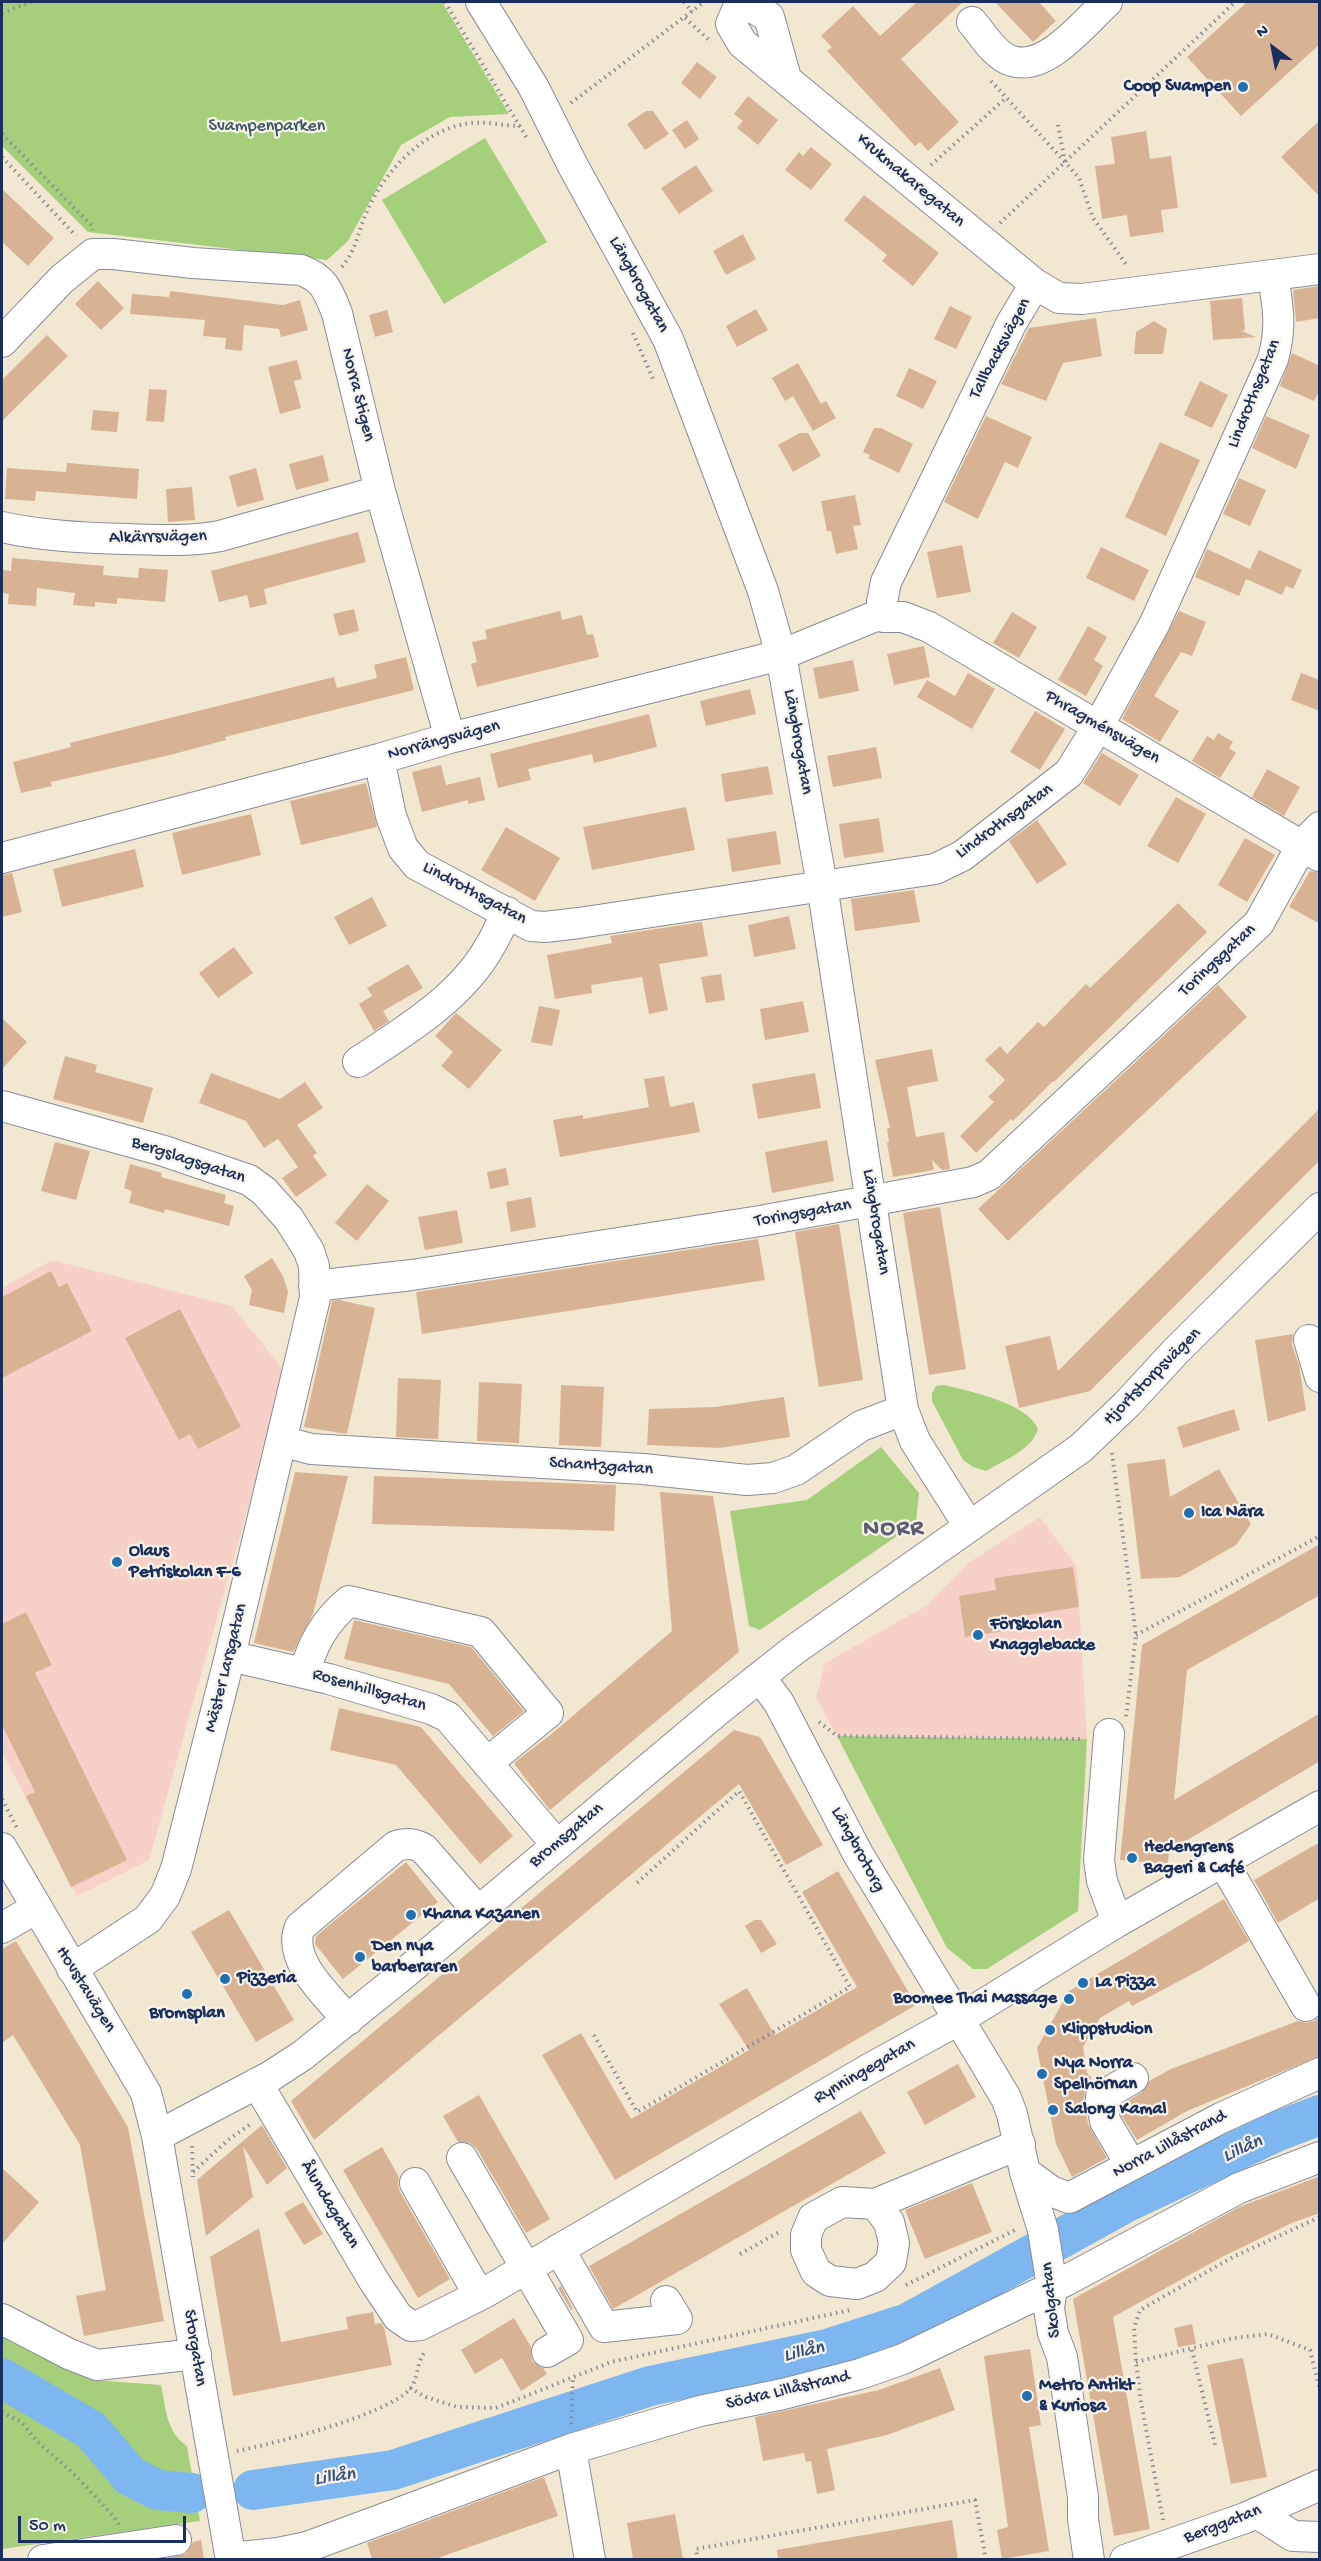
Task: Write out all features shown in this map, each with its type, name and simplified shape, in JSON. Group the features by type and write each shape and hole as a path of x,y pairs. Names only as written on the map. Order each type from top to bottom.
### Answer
{"street":[{"name":"Längbrogatan","path":"481,2 534,88 668,339 763,591 782,655 822,885 903,1410 915,1441 969,1526"},
{"path":"972,22 995,50 1010,61 1029,64 1047,57 1107,2"},
{"name":"Krukmakaregatan","path":"786,78 1035,284"},
{"path":"2,342 62,279 92,255 301,270 315,275 327,288"},
{"name":"Tallbacksvägen","path":"883,613 882,602 886,582 1011,324 1035,284 1059,298 1082,299 1320,269"},
{"name":"Lindrothsgatan","path":"379,759 391,816 403,848 417,865 531,926 545,927 935,869 962,856 1070,773 1155,623 1274,359 1280,337 1280,318 1273,276"},
{"name":"Norra Stigen","path":"327,288 337,313 380,491 450,738"},
{"name":"Alkärrsvägen","path":"2,527 26,532 100,538 199,540 380,491"},
{"name":"Norrängsvägen","path":"2,858 379,759 450,738 782,655 883,613"},
{"name":"Phragménsvägen","path":"883,613 884,618 903,617 929,627 1099,725 1314,843"},
{"name":"Toringsgatan","path":"314,1286 412,1275 872,1202 973,1182 989,1175 1259,923 1314,843"},
{"path":"358,1062 401,1034 460,986 490,948 507,912"},
{"name":"Bergslagsgatan","path":"2,1106 164,1151 249,1180 264,1191 289,1219 309,1251 314,1266 314,1286"},
{"name":"Hjortstorpsvägen","path":"969,1526 1081,1449 1320,1208"},
{"name":"Mäster Larsgatan","path":"72,1969 148,1919 165,1896 176,1869 230,1656 315,1298 314,1286"},
{"path":"1310,1340 1320,1377"},
{"name":"Schantzgatan","path":"281,1441 311,1449 643,1469 747,1480 773,1478 796,1470 861,1426 903,1410"},
{"name":"Bromsgatan","path":"157,2136 257,2083 303,2055 760,1677 794,1650 969,1526"},
{"path":"304,1673 311,1650 326,1623 349,1601 480,1632 548,1713 487,1762"},
{"name":"Rosenhillsgatan","path":"230,1656 304,1673 431,1708 448,1717 557,1845"},
{"name":"Längbrotorg","path":"760,1677 779,1703 858,1854 958,2020"},
{"path":"1109,1734 1099,1860 1102,1881 1117,1922"},
{"name":"Rynningegatan","path":"407,2323 411,2326 420,2325 525,2269 869,2069 958,2020 1117,1922 1320,1806"},
{"path":"348,2020 300,1960 296,1948 297,1934 308,1919 396,1846 407,1843 416,1844 424,1849 477,1911"},
{"name":"Hovstavägen","path":"2,1848 36,1909 129,2061 146,2093 157,2136"},
{"path":"1223,1862 1306,2006"},
{"path":"2,1928 36,1909"},
{"name":"Skolgatan","path":"958,2020 1006,2098 1017,2129 1034,2228 1050,2275 1049,2309 1053,2333 1062,2357 1083,2498 1083,2519 1089,2559"},
{"name":"Norra Lillåstrand","path":"1022,2158 1051,2192 1069,2198 1221,2118 1320,2073"},
{"path":"1131,2165 1105,2121 1101,2097 1133,2078"},
{"name":"Ålundagatan","path":"257,2083 374,2281 398,2317 407,2323"},
{"name":"Storgatan","path":"157,2136 231,2559"},
{"name":"Södra Lillåstrand","path":"231,2559 308,2547 571,2441 783,2394 860,2374 930,2347 1050,2275 1239,2188 1320,2157"},
{"path":"462,2158 568,2340 547,2352"},
{"path":"875,2204 889,2222 894,2243 891,2262 875,2277 857,2284 830,2281 816,2272 806,2250 806,2235 813,2217 842,2202 875,2204 1022,2158"},
{"path":"415,2183 479,2295"},
{"path":"559,2249 604,2327 677,2319 666,2301"},
{"path":"2,2319 69,2354 97,2365 196,2354"},
{"path":"571,2441 590,2559"},
{"name":"Berggatan","path":"1125,2559 1257,2513 1320,2485"},
{"path":"1257,2513 1293,2536 1320,2537"},
{"path":"43,2559 176,2540"}],"path":[{"path":"2,13 31,2"},
{"path":"445,2 532,145"},
{"path":"684,2 692,12"},
{"path":"327,288 354,250 367,211 379,187 400,160 420,145 447,130 467,123 520,126 563,108 704,2"},
{"path":"982,240 1235,2"},
{"path":"983,73 1079,178 1093,218 1147,291"},
{"path":"912,182 1006,98"},
{"path":"1058,124 1065,162"},
{"path":"2,134 92,226 92,255"},
{"path":"2,157 92,255"},
{"path":"629,324 657,388"},
{"path":"818,1722 837,1736 1087,1739 1125,1729 1136,1635 1112,1466 1112,1445 1103,1427"},
{"path":"1136,1635 1320,1536"},
{"path":"594,2035 637,2112 850,1987 740,1791 637,1883"},
{"path":"193,2172 228,2140 272,2109"},
{"path":"1163,2520 1141,2402 1136,2362 1134,2328 1140,2310 1233,2257 1320,2217"},
{"path":"898,2289 1034,2228"},
{"path":"740,2254 782,2230 806,2235"},
{"path":"410,2388 426,2397 457,2407 496,2408 611,2361 856,2309"},
{"path":"1136,2362 1234,2338 1268,2334 1310,2350 1320,2390"},
{"path":"1192,2350 1215,2445"},
{"path":"237,2451 340,2423 382,2406 410,2388 420,2360 427,2351"},
{"path":"571,2441 573,2377"},
{"path":"2,2412 21,2422 78,2478 114,2517 131,2547"},
{"path":"698,2559 696,2549 975,2500 986,2559"}],"shaded area":[{"name":"Olaus Petriskolan F-6","path":"52,1260 232,1306 286,1373 149,1860 77,1896 2,1752 2,1288"},
{"name":"Förskolan Knagglebacke","path":"1040,1517 1077,1567 1087,1739 837,1736 816,1698 825,1663 926,1606 968,1563"}],"green space":[{"name":"Svampenparken","path":"2,2 442,2 509,114 450,117 401,145 348,241 327,260 88,232 2,146"},
{"path":"485,138 547,242 444,304 382,200"},
{"path":"944,1385 997,1400 1023,1412 1038,1429 1035,1436 1024,1449 986,1471 973,1467 963,1460 932,1401 932,1393 936,1386"},
{"path":"881,1447 919,1493 916,1523 760,1630 749,1626 730,1511 807,1500"},
{"path":"837,1736 1087,1739 1078,1911 987,1969 973,1969 947,1948"},
{"path":"2,2333 69,2364 94,2380 161,2385 171,2427 187,2446 200,2521 2,2549"}],"building":[{"path":"917,2 963,2 901,59 959,122 928,151 920,142 915,146 827,51 832,47 821,36 853,6 880,36"},
{"path":"995,2 1039,2 1056,21 1033,42"},
{"name":"Coop Svampen","path":"1247,2 1320,2 1320,44 1241,116 1187,57"},
{"path":"697,62 717,77 700,99 681,83"},
{"path":"748,96 778,120 758,145 737,128 743,121 734,114"},
{"path":"646,111 653,111 669,134 645,150 627,124"},
{"path":"687,120 699,139 685,149 672,130"},
{"path":"1320,120 1320,197 1281,157"},
{"path":"1146,131 1150,159 1171,156 1178,208 1161,210 1164,232 1130,237 1127,215 1102,219 1095,166 1115,164 1111,137"},
{"path":"811,147 832,164 811,190 785,170 799,152 803,156"},
{"path":"696,165 713,191 679,214 661,188"},
{"path":"2,189 54,238 28,266 2,242"},
{"path":"864,195 939,253 913,286 882,261 887,255 844,220"},
{"path":"743,234 756,259 726,275 713,251"},
{"path":"98,281 124,308 101,330 75,304"},
{"path":"1320,286 1320,318 1296,322 1293,290"},
{"path":"170,291 283,305 300,300 308,330 281,337 279,329 244,325 242,351 225,349 226,338 203,336 205,320 130,314 132,294 169,297"},
{"path":"1242,298 1245,330 1242,331 1256,337 1213,340 1210,301"},
{"path":"950,306 972,317 956,349 934,339"},
{"path":"756,309 768,330 737,347 726,326"},
{"path":"387,310 393,332 375,337 369,315"},
{"path":"1096,318 1102,356 1063,363 1046,401 1001,384 1029,328"},
{"path":"1154,321 1167,329 1163,354 1134,354 1136,332"},
{"path":"47,335 68,356 2,421 2,380"},
{"path":"1292,353 1320,366 1320,390 1314,401 1280,386"},
{"path":"297,360 302,379 294,381 301,408 280,414 268,367"},
{"path":"798,363 821,404 826,401 836,418 813,431 793,396 785,401 772,378"},
{"path":"909,368 937,381 923,409 896,396"},
{"path":"1200,381 1228,395 1212,428 1184,415"},
{"path":"149,389 167,390 164,422 146,421"},
{"path":"93,410 119,412 117,432 91,430"},
{"path":"986,416 1032,437 1018,468 1005,462 978,519 944,502"},
{"path":"1266,416 1310,435 1296,469 1252,448"},
{"path":"874,428 881,428 913,444 899,473 868,458 870,455 863,452"},
{"path":"800,433 808,433 821,456 793,472 778,445"},
{"path":"1160,442 1200,460 1166,536 1125,517"},
{"path":"323,455 329,481 296,490 289,464"},
{"path":"67,463 139,469 137,499 36,491 35,501 5,499 7,468 66,472"},
{"path":"256,468 264,500 237,507 229,476"},
{"path":"1239,478 1266,490 1250,526 1223,514"},
{"path":"192,487 195,520 168,522 166,489"},
{"path":"855,495 861,525 853,526 858,549 836,554 831,531 827,531 821,501"},
{"path":"358,532 366,562 264,589 267,604 250,608 247,595 219,602 211,571"},
{"path":"962,545 971,592 937,598 927,552"},
{"path":"1101,547 1149,570 1134,601 1086,578"},
{"path":"1207,549 1250,569 1259,550 1302,570 1293,589 1286,586 1282,595 1246,579 1239,596 1195,577"},
{"path":"12,558 104,566 103,575 138,578 139,568 168,570 165,602 117,598 117,604 95,602 95,607 73,605 75,593 37,588 36,606 8,604 9,594 2,593 2,570 11,571"},
{"path":"354,609 359,631 339,636 333,614"},
{"path":"560,611 562,620 582,615 587,635 593,634 599,657 477,687 471,664 477,662 472,642 487,639 485,630"},
{"path":"1179,611 1206,622 1192,656 1181,652 1154,696 1179,711 1160,742 1122,719"},
{"path":"1012,612 1037,627 1019,658 993,643"},
{"path":"1088,626 1107,637 1094,660 1103,666 1086,696 1058,680"},
{"path":"924,646 930,677 894,685 887,654"},
{"path":"406,657 414,690 225,737 226,740 170,755 51,782 52,786 21,793 13,762 71,747 70,743 334,677 337,688 377,678 374,665"},
{"path":"853,660 859,691 819,699 813,668"},
{"path":"968,673 995,689 972,729 917,697 927,680 955,696"},
{"path":"1301,673 1320,680 1320,711 1291,700"},
{"path":"750,689 756,714 706,726 700,701"},
{"path":"1035,711 1065,729 1040,770 1010,752"},
{"path":"649,714 657,747 594,763 592,754 528,769 531,780 498,788 490,754"},
{"path":"1218,733 1233,742 1229,748 1236,753 1220,778 1192,761 1207,736 1214,740"},
{"path":"876,747 882,778 833,787 827,756"},
{"path":"1102,753 1139,775 1120,806 1083,783"},
{"path":"441,765 446,785 480,777 485,800 468,804 468,800 422,812 412,772"},
{"path":"768,766 773,794 725,802 721,774"},
{"path":"1267,769 1300,787 1284,816 1252,797"},
{"path":"366,783 377,827 301,845 290,801"},
{"path":"1176,797 1206,814 1178,863 1147,846"},
{"path":"686,807 695,850 592,870 583,827"},
{"path":"251,814 261,855 182,875 172,833"},
{"path":"879,818 884,852 844,858 839,824"},
{"path":"1037,820 1067,864 1037,884 1009,841"},
{"path":"506,827 560,858 535,901 481,870"},
{"path":"776,831 781,864 732,872 727,839"},
{"path":"1245,838 1275,855 1247,902 1218,885"},
{"path":"135,849 144,887 62,907 53,869"},
{"path":"1310,871 1320,873 1320,924 1289,907"},
{"path":"12,873 22,912 2,917 2,875"},
{"path":"914,890 920,922 855,931 851,899"},
{"path":"372,897 387,926 349,945 334,917"},
{"path":"1178,903 1207,932 1054,1082 976,1153 960,1136 994,1102 988,1097 1005,1080 985,1060 1000,1046 1007,1054 1038,1022 1044,1027 1086,984 1090,988"},
{"path":"789,916 796,949 754,957 748,925"},
{"path":"702,922 708,956 659,964 668,1010 649,1014 642,977 591,985 592,993 555,999 547,955 612,943 610,936"},
{"path":"234,947 253,973 218,998 199,973"},
{"path":"408,964 423,988 383,1011 389,1021 374,1031 359,1004 372,996 367,988"},
{"path":"721,974 725,1000 706,1003 701,977"},
{"path":"1218,985 1247,1017 1008,1241 978,1209"},
{"path":"803,1001 809,1032 765,1040 760,1009"},
{"path":"539,1006 560,1010 552,1046 531,1042"},
{"path":"456,1013 502,1050 469,1089 441,1066 453,1052 435,1036"},
{"path":"2,1018 27,1042 2,1069"},
{"path":"932,1049 938,1081 907,1087 916,1137 944,1132 950,1169 942,1170 932,1160 934,1170 893,1177 887,1143 889,1142 887,1129 890,1128 875,1060"},
{"path":"65,1056 97,1065 95,1072 153,1088 143,1123 53,1099"},
{"path":"211,1073 280,1099 305,1082 323,1108 297,1125 317,1153 313,1156 327,1175 296,1197 282,1178 298,1167 278,1139 264,1148 246,1121 199,1103"},
{"path":"815,1073 821,1108 758,1119 752,1084"},
{"path":"664,1076 670,1107 694,1102 700,1132 560,1157 553,1120 583,1115 583,1119 649,1107 644,1079"},
{"path":"1320,1108 1320,1160 1090,1391 1019,1408 1005,1346 1050,1336 1058,1371"},
{"path":"827,1140 834,1181 772,1193 765,1152"},
{"path":"55,1142 90,1151 76,1200 41,1191"},
{"path":"130,1164 162,1173 161,1177 226,1195 224,1203 234,1206 229,1226 165,1209 164,1213 129,1203 132,1191 124,1188"},
{"path":"506,1168 509,1185 490,1189 487,1172"},
{"path":"367,1184 389,1201 357,1241 335,1223"},
{"path":"531,1197 536,1227 511,1232 506,1202"},
{"path":"940,1207 966,1369 929,1375 903,1213"},
{"path":"457,1210 463,1243 425,1250 418,1217"},
{"path":"839,1224 863,1380 819,1387 795,1232"},
{"path":"758,1239 765,1280 422,1334 416,1292"},
{"path":"272,1258 283,1276 288,1292 284,1313 249,1305 252,1290 244,1276"},
{"path":"51,1271 59,1287 67,1283 92,1331 2,1378 2,1297"},
{"path":"339,1300 375,1308 347,1434 304,1427 332,1301"},
{"path":"180,1309 241,1427 198,1449 190,1434 179,1440 125,1338"},
{"path":"1293,1334 1292,1345 1299,1365 1306,1410 1268,1422 1255,1340"},
{"path":"398,1378 441,1380 438,1439 396,1437"},
{"path":"479,1382 522,1384 519,1443 477,1441"},
{"path":"561,1385 604,1387 601,1447 559,1445"},
{"path":"784,1397 790,1437 720,1448 647,1445 649,1409 715,1407"},
{"path":"1234,1409 1240,1430 1183,1448 1177,1427"},
{"name":"Ica Nära","path":"1165,1459 1170,1497 1219,1469 1251,1524 1236,1545 1180,1577 1141,1579 1127,1464"},
{"path":"295,1472 348,1476 313,1614 293,1652 254,1643"},
{"path":"374,1476 616,1485 614,1531 372,1524"},
{"path":"660,1492 713,1496 739,1652 550,1810 515,1762 554,1732 672,1631"},
{"path":"1320,1544 1320,1595 1187,1670 1174,1800 1320,1713 1320,1761 1169,1851 1168,1864 1120,1860 1142,1645"},
{"path":"1073,1567 1079,1607 1001,1619 1003,1631 965,1637 959,1596 996,1590 994,1578"},
{"path":"26,1612 52,1665 35,1673 127,1860 71,1887 26,1796 35,1792 2,1725 2,1624"},
{"path":"354,1620 471,1647 524,1711 493,1736 449,1684 344,1659"},
{"path":"339,1708 421,1727 513,1836 480,1864 396,1765 330,1750"},
{"path":"734,1730 760,1737 823,1845 786,1865 739,1784 314,2140 291,2101"},
{"path":"1320,1842 1320,1898 1278,1923 1254,1880"},
{"path":"406,1862 438,1902 343,1979 315,1944 316,1936"},
{"path":"838,1871 916,2005 615,2180 542,2055 581,2033 631,2119 749,2050 719,2004 747,1988 775,2035 857,1987 802,1892"},
{"path":"1224,1899 1249,1941 1132,2006 1129,2001 1100,2018 1083,2047 1087,2073 1092,2083 1085,2090 1084,2099 1088,2124 1107,2158 1072,2177 1056,2144 1037,2048 1069,1991"},
{"path":"229,1910 294,2020 256,2042 191,1932"},
{"path":"754,1920 761,1920 777,1944 761,1953 745,1926"},
{"path":"16,1941 128,2127 164,2321 84,2336 76,2296 106,2290 80,2145 13,2035 2,2043 2,1949"},
{"path":"1320,2016 1320,2056 1187,2111 1137,2140 1121,2115 1120,2106 1142,2092 1149,2081 1171,2069 1298,2021 1307,2023 1314,2021"},
{"path":"958,2064 976,2097 925,2125 907,2092"},
{"path":"479,2095 550,2219 526,2233 477,2149 470,2143 458,2142 443,2116"},
{"path":"861,2111 886,2153 613,2309 589,2266"},
{"path":"262,2125 287,2168 267,2185 243,2146 253,2197 206,2236 197,2180"},
{"path":"382,2147 399,2177 400,2192 450,2279 418,2298 343,2170"},
{"path":"2,2168 39,2202 2,2244"},
{"path":"1320,2176 1320,2213 1294,2222 1224,2256 1113,2317 1150,2529 1114,2536 1073,2299 1239,2207"},
{"path":"972,2183 992,2232 925,2259 905,2210"},
{"path":"303,2202 323,2234 304,2245 284,2213"},
{"path":"259,2228 281,2342 348,2329 346,2317 373,2312 375,2324 381,2323 384,2327 392,2365 233,2396 210,2257"},
{"path":"561,2286 573,2309 571,2310 558,2288"},
{"path":"514,2318 531,2347 532,2361 544,2369 547,2374 521,2391 502,2358 475,2374 461,2350"},
{"path":"1192,2324 1196,2344 1178,2347 1174,2328"},
{"path":"1030,2349 1041,2425 1029,2427 1049,2551 1002,2559 997,2530 1008,2527 984,2356"},
{"path":"1243,2358 1267,2477 1231,2484 1207,2365"},
{"path":"940,2368 955,2410 887,2435 827,2449 835,2490 817,2494 811,2461 806,2462 804,2453 763,2461 755,2417 879,2390"},
{"path":"544,2477 558,2516 435,2559 372,2559 367,2543"},
{"path":"675,2514 683,2559 633,2559 627,2523"},
{"path":"952,2520 958,2559 778,2559 777,2550"},
{"path":"201,2540 204,2559 162,2559 186,2554 193,2542"}],"waterway":[{"name":"Lillån","path":"253,2490 393,2470 650,2386 827,2349 908,2323 1125,2203 1278,2131 1320,2115"},
{"name":"Lillån","path":"2,2378 91,2430 130,2476 158,2490 192,2493"}],"place":[{"name":"Coop Svampen","path":"1243,87"},
{"name":"Ica Nära","path":"1189,1513"},
{"name":"Olaus Petriskolan F-6","path":"117,1562"},
{"name":"Förskolan Knagglebacke","path":"978,1635"},
{"name":"Hedengrens Bageri & Café","path":"1132,1858"},
{"name":"Khana Kazanen","path":"411,1915"},
{"name":"Den nya barberaren","path":"360,1957"},
{"name":"Pizzeria","path":"225,1979"},
{"name":"La Pizza","path":"1083,1983"},
{"name":"Bromsplan","path":"187,1994"},
{"name":"Boomee Thai Massage","path":"1069,1999"},
{"name":"Klippstudion","path":"1050,2030"},
{"name":"Nya Norra Spelhörnan","path":"1042,2074"},
{"name":"Salong Kamal","path":"1053,2110"},
{"name":"Metro Antikt & Kuriosa","path":"1027,2396"}],"district":[{"name":"NORR","path":"894,1530"}]}
